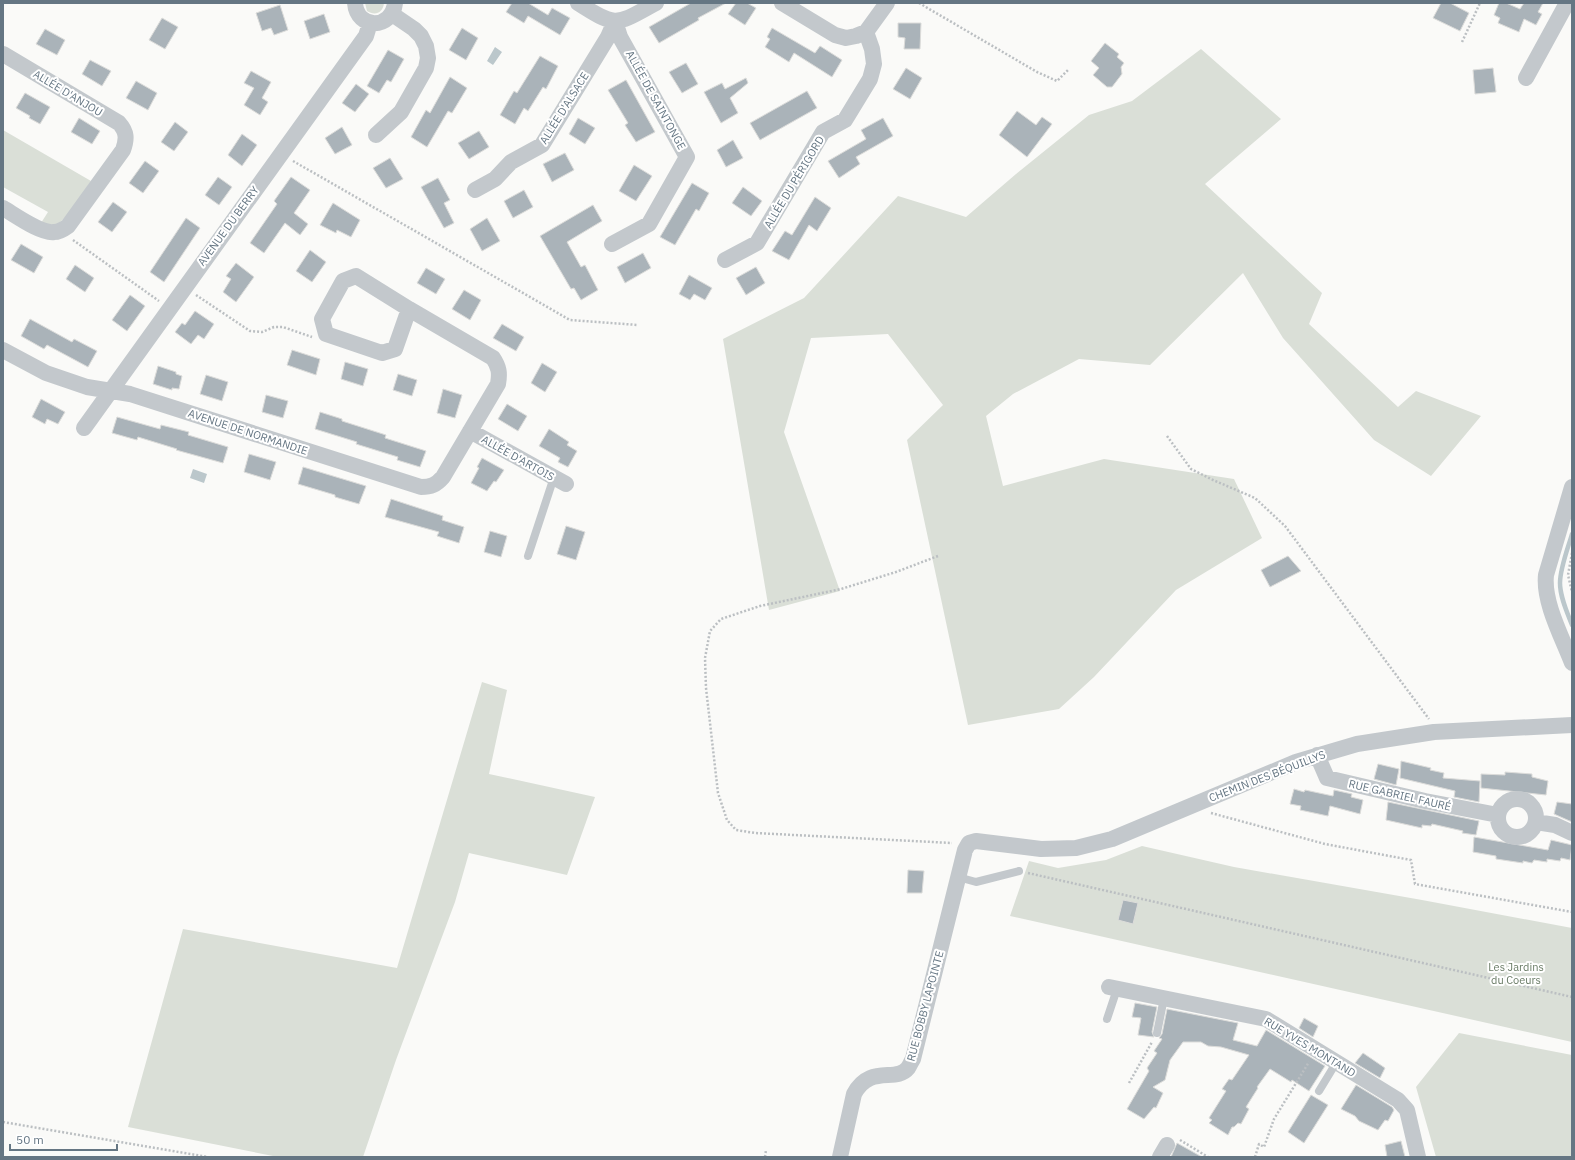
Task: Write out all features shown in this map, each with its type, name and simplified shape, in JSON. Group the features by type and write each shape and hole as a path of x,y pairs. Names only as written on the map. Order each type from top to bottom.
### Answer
{"street":[{"path":"355,3 356,11 359,16 370,23 382,22 393,9 421,36 426,46 428,58 426,68 401,112 376,135"},
{"path":"578,3 600,17 615,21 631,17 656,3"},
{"path":"782,3 835,35 846,38 866,32 887,3"},
{"path":"1526,78 1567,3"},
{"name":"ALLÉE D'ALSACE","path":"475,190 495,179 511,162 542,145 608,37 615,21"},
{"name":"ALLÉE DE SAINTONGE","path":"612,244 649,224 687,157 620,37 615,21"},
{"name":"AVENUE DU BERRY","path":"84,428 184,286 366,36 370,23"},
{"name":"ALLÉE DU PÉRIGORD","path":"724,260 757,243 823,132 845,120 870,79 874,64 872,49 866,32"},
{"name":"ALLÉE D'ANJOU","path":"6,61 119,123 124,129 126,136 123,150 68,226 61,231"},
{"path":"3,208 43,230 52,233 61,231"},
{"name":"AVENUE DE NORMANDIE","path":"3,350 46,373 87,387 130,394 421,487 430,487 438,483 498,384 500,375 498,366 493,358 356,276 343,281 322,319 326,334"},
{"path":"326,334 382,353 395,349 409,309"},
{"name":"ALLÉE D'ARTOIS","path":"470,431 560,481"},
{"path":"1572,487 1546,575 1545,587 1547,598 1572,663"},
{"name":"CHEMIN DES BÉQUILLYS","path":"969,843 976,841 1040,849 1076,848 1112,839 1268,773 1357,744 1439,732 1572,725"},
{"name":"RUE GABRIEL FAURÉ","path":"1317,756 1326,778 1425,801 1498,815"},
{"path":"1520,799 1526,801 1534,810 1536,822 1529,833 1517,838 1511,836 1501,828 1498,822 1498,815 1504,805 1509,801 1520,799"},
{"path":"1536,822 1555,825 1572,833"},
{"name":"RUE BOBBY LAPOINTE","path":"840,1157 854,1094 859,1084 867,1078 897,1073 907,1069 913,1059 965,850 969,843"},
{"name":"RUE YVES MONTAND","path":"1113,988 1266,1019 1398,1100 1407,1110 1418,1157"}],"lane":[{"path":"528,556 560,481"},
{"path":"958,877 976,882 1019,871"},
{"path":"1107,1019 1113,988"},
{"path":"1156,1033 1164,998"},
{"path":"1319,1091 1336,1063"}],"path":[{"path":"919,3 1036,72 1057,81 1069,69"},
{"path":"1462,42 1480,3"},
{"path":"281,154 570,320 638,325"},
{"path":"61,231 169,308"},
{"path":"184,286 250,331 262,332 274,327 283,327 314,338 326,334"},
{"path":"1167,436 1191,469 1255,498 1285,526 1439,732"},
{"path":"1572,553 1568,575 1572,592"},
{"path":"938,556 896,572 842,589 760,606 721,619 710,631 705,658 706,688 711,736 718,793 727,820 736,830 762,834 969,843"},
{"path":"1210,813 1325,844 1411,860 1415,884 1572,912"},
{"path":"1019,871 1572,997"},
{"path":"1129,1083 1156,1033"},
{"path":"1255,1157 1259,1144 1264,1147 1274,1119 1316,1050"},
{"path":"3,1122 208,1157"},
{"path":"1163,1151 1176,1138 1208,1157"},
{"path":"765,1157 766,1150"}],"green space":[{"path":"365,3 384,3 382,9 378,13 370,13 367,11"},
{"path":"1201,49 1281,119 1205,184 1322,293 1309,324 1398,407 1416,391 1481,416 1431,476 1374,440 1283,338 1243,273 1150,365 1079,359 1013,394 986,416 1003,486 1104,459 1234,479 1262,538 1176,590 1094,677 1059,709 968,725 907,440 943,405 888,334 811,338 784,432 840,591 769,610 723,339 804,298 898,196 966,217 1089,115 1132,101"},
{"path":"3,130 91,181 71,211 62,221 53,225 41,223 48,212 3,187"},
{"path":"482,682 507,690 489,774 595,797 567,875 469,853 455,902 396,1060 363,1157 278,1157 128,1127 183,929 397,968"},
{"name":"Les Jardins du Coeurs","path":"1142,846 1234,867 1572,928 1572,1042 1010,916 1029,861 1058,868 1106,860"},
{"path":"1459,1033 1572,1055 1572,1157 1436,1157 1416,1087"}],"shaded area":[{"path":"495,47 502,52 493,65 487,61"},
{"path":"193,469 207,474 204,483 190,478"}],"building":[{"path":"512,3 528,3 548,15 552,8 570,18 560,35 528,16 524,23 506,12"},
{"path":"691,3 726,3 698,18 699,20 659,43 649,27"},
{"path":"736,3 747,3 756,8 745,25 728,14"},
{"path":"1441,3 1450,3 1469,13 1460,31 1433,18"},
{"path":"1499,3 1506,3 1520,9 1524,3 1543,3 1538,12 1542,14 1536,25 1524,19 1519,32 1498,23 1500,18 1494,15"},
{"path":"280,5 288,30 274,35 271,28 262,31 256,13"},
{"path":"324,14 330,32 310,39 304,21"},
{"path":"162,18 178,27 165,49 149,40"},
{"path":"898,23 921,23 920,49 904,49 905,38 898,37"},
{"path":"462,28 478,38 466,60 449,50"},
{"path":"772,28 815,53 820,46 842,60 832,77 794,53 789,62 765,47 770,39 767,37"},
{"path":"45,29 65,40 57,55 36,44"},
{"path":"1105,43 1119,54 1117,57 1124,63 1121,67 1122,74 1112,87 1107,87 1093,75 1099,68 1091,61"},
{"path":"388,50 404,59 391,82 387,80 379,93 367,86"},
{"path":"540,56 558,66 546,89 543,87 528,111 524,108 515,124 500,115 514,91 517,93"},
{"path":"90,60 111,71 102,86 82,74"},
{"path":"686,63 698,84 682,93 669,72"},
{"path":"906,68 922,78 910,99 893,89"},
{"path":"1493,68 1496,92 1475,94 1473,70"},
{"path":"251,71 271,82 262,98 268,102 260,115 244,105 254,88 244,83"},
{"path":"450,77 467,88 452,113 448,111 427,147 411,137 426,110 430,113"},
{"path":"746,78 748,83 730,98 738,113 721,123 704,92 722,83 725,89"},
{"path":"626,80 655,132 636,142 625,125 628,123 608,90"},
{"path":"136,81 157,93 148,110 126,98"},
{"path":"356,84 369,94 355,112 342,103"},
{"path":"807,91 817,108 760,140 750,123"},
{"path":"25,93 50,107 40,124 16,108"},
{"path":"1017,111 1036,125 1042,117 1052,124 1027,157 999,135"},
{"path":"79,118 100,131 92,144 71,132"},
{"path":"578,118 595,128 585,144 569,134"},
{"path":"883,118 893,136 856,157 860,164 839,178 828,161 866,139 861,130"},
{"path":"175,122 188,132 174,151 161,142"},
{"path":"342,127 352,145 335,154 325,138"},
{"path":"479,131 489,147 469,159 458,143"},
{"path":"242,134 257,145 242,166 228,155"},
{"path":"733,140 743,158 726,167 717,150"},
{"path":"565,153 574,170 552,182 543,164"},
{"path":"390,158 403,179 386,188 373,168"},
{"path":"145,161 159,171 143,193 129,183"},
{"path":"634,165 652,176 636,201 619,191"},
{"path":"218,177 232,187 219,205 205,195"},
{"path":"291,177 310,190 294,213 308,224 300,235 285,223 264,253 250,243 277,204 274,201"},
{"path":"438,178 450,200 444,203 454,223 444,228 421,187"},
{"path":"692,183 709,193 699,211 696,209 675,245 660,237"},
{"path":"743,187 762,201 751,216 732,203"},
{"path":"524,190 533,207 513,218 504,201"},
{"path":"815,197 831,208 817,231 809,225 789,260 772,251 785,231 792,235"},
{"path":"113,202 127,212 112,232 98,222"},
{"path":"333,203 360,220 351,237 337,230 336,233 320,225"},
{"path":"593,205 602,221 567,242 581,267 585,265 598,290 581,300 574,288 571,289 540,236"},
{"path":"186,218 200,228 164,282 150,272"},
{"path":"487,218 500,241 482,251 470,229"},
{"path":"21,244 43,257 34,273 11,260"},
{"path":"310,250 326,262 312,282 296,271"},
{"path":"643,253 651,268 625,283 617,267"},
{"path":"236,263 254,277 236,302 223,292 231,279 226,276"},
{"path":"75,265 94,278 85,292 66,279"},
{"path":"756,267 765,283 746,295 736,278"},
{"path":"426,268 445,279 436,294 417,283"},
{"path":"689,275 712,288 705,300 694,294 690,300 679,294"},
{"path":"464,290 481,300 470,320 452,309"},
{"path":"130,295 145,306 127,331 112,320"},
{"path":"195,311 214,324 204,339 198,335 191,344 175,332 182,323 185,325"},
{"path":"30,319 72,342 74,339 97,351 88,367 47,345 44,349 21,336"},
{"path":"502,324 524,337 516,351 493,338"},
{"path":"292,350 320,359 316,375 287,365"},
{"path":"345,362 368,369 363,386 341,379"},
{"path":"542,363 557,372 545,392 531,383"},
{"path":"158,366 176,372 176,374 182,376 179,389 172,388 172,390 153,384"},
{"path":"398,374 417,380 412,396 393,390"},
{"path":"206,375 228,382 222,401 200,394"},
{"path":"443,389 462,395 455,418 437,413"},
{"path":"266,395 288,401 283,418 262,412"},
{"path":"41,399 65,412 58,424 47,419 45,424 32,417"},
{"path":"507,404 527,416 518,431 498,419"},
{"path":"320,412 342,419 342,421 386,435 385,438 426,451 420,467 397,460 398,457 356,444 357,442 315,429"},
{"path":"117,417 160,429 161,425 189,432 188,435 228,447 223,463 176,450 177,449 138,437 137,440 112,433"},
{"path":"549,429 569,442 567,445 577,451 568,467 558,462 560,458 539,446"},
{"path":"249,454 276,462 270,480 244,472"},
{"path":"482,458 504,470 496,482 494,481 487,491 471,483 479,468 477,467"},
{"path":"303,467 366,486 359,504 298,484"},
{"path":"391,499 443,516 442,520 464,527 459,543 437,536 439,532 385,517"},
{"path":"566,526 585,532 576,560 557,554"},
{"path":"490,531 507,536 501,557 484,552"},
{"path":"1288,556 1301,571 1270,587 1261,570"},
{"path":"1401,761 1431,768 1430,770 1444,773 1443,778 1480,781 1479,802 1454,797 1455,791 1400,778"},
{"path":"1378,764 1399,769 1396,785 1374,779"},
{"path":"1505,772 1532,774 1532,777 1548,781 1546,795 1481,788 1481,774 1505,775"},
{"path":"1294,789 1333,796 1334,790 1352,794 1351,797 1363,800 1360,814 1330,806 1328,816 1300,810 1301,806 1290,804"},
{"path":"1388,802 1479,821 1476,835 1462,833 1463,831 1432,824 1431,826 1422,825 1422,828 1386,820"},
{"path":"1557,802 1572,804 1572,822 1554,814"},
{"path":"1474,837 1548,850 1551,840 1572,845 1570,860 1561,858 1560,861 1547,859 1547,862 1534,860 1532,863 1523,861 1523,863 1496,859 1496,856 1473,852"},
{"path":"908,870 924,871 922,893 907,893"},
{"path":"1123,900 1138,903 1133,924 1118,920"},
{"path":"1135,1003 1157,1007 1152,1032 1154,1037 1138,1035 1141,1018 1132,1017"},
{"path":"1167,1009 1238,1023 1233,1040 1257,1046 1266,1030 1325,1066 1309,1091 1292,1080 1291,1082 1270,1069 1257,1087 1258,1088 1246,1107 1249,1109 1241,1124 1238,1123 1232,1127 1228,1135 1209,1123 1212,1120 1209,1118 1226,1091 1222,1089 1229,1079 1232,1080 1249,1055 1221,1047 1208,1046 1201,1042 1183,1042 1170,1060 1165,1080 1153,1087 1163,1093 1156,1108 1154,1107 1144,1119 1127,1109 1149,1071 1147,1068 1157,1053 1154,1051 1162,1039 1159,1038 1162,1034"},
{"path":"1304,1018 1318,1026 1313,1037 1299,1028"},
{"path":"1363,1053 1385,1068 1380,1078 1355,1063"},
{"path":"1356,1085 1392,1107 1394,1110 1388,1121 1385,1120 1378,1130 1359,1121 1355,1116 1341,1109"},
{"path":"1311,1095 1328,1105 1304,1143 1288,1132"},
{"path":"1401,1141 1405,1157 1387,1157 1385,1145"},
{"path":"1177,1143 1202,1157 1171,1157"}],"waterway":[{"path":"1572,534 1560,577 1562,599 1572,625"}]}
